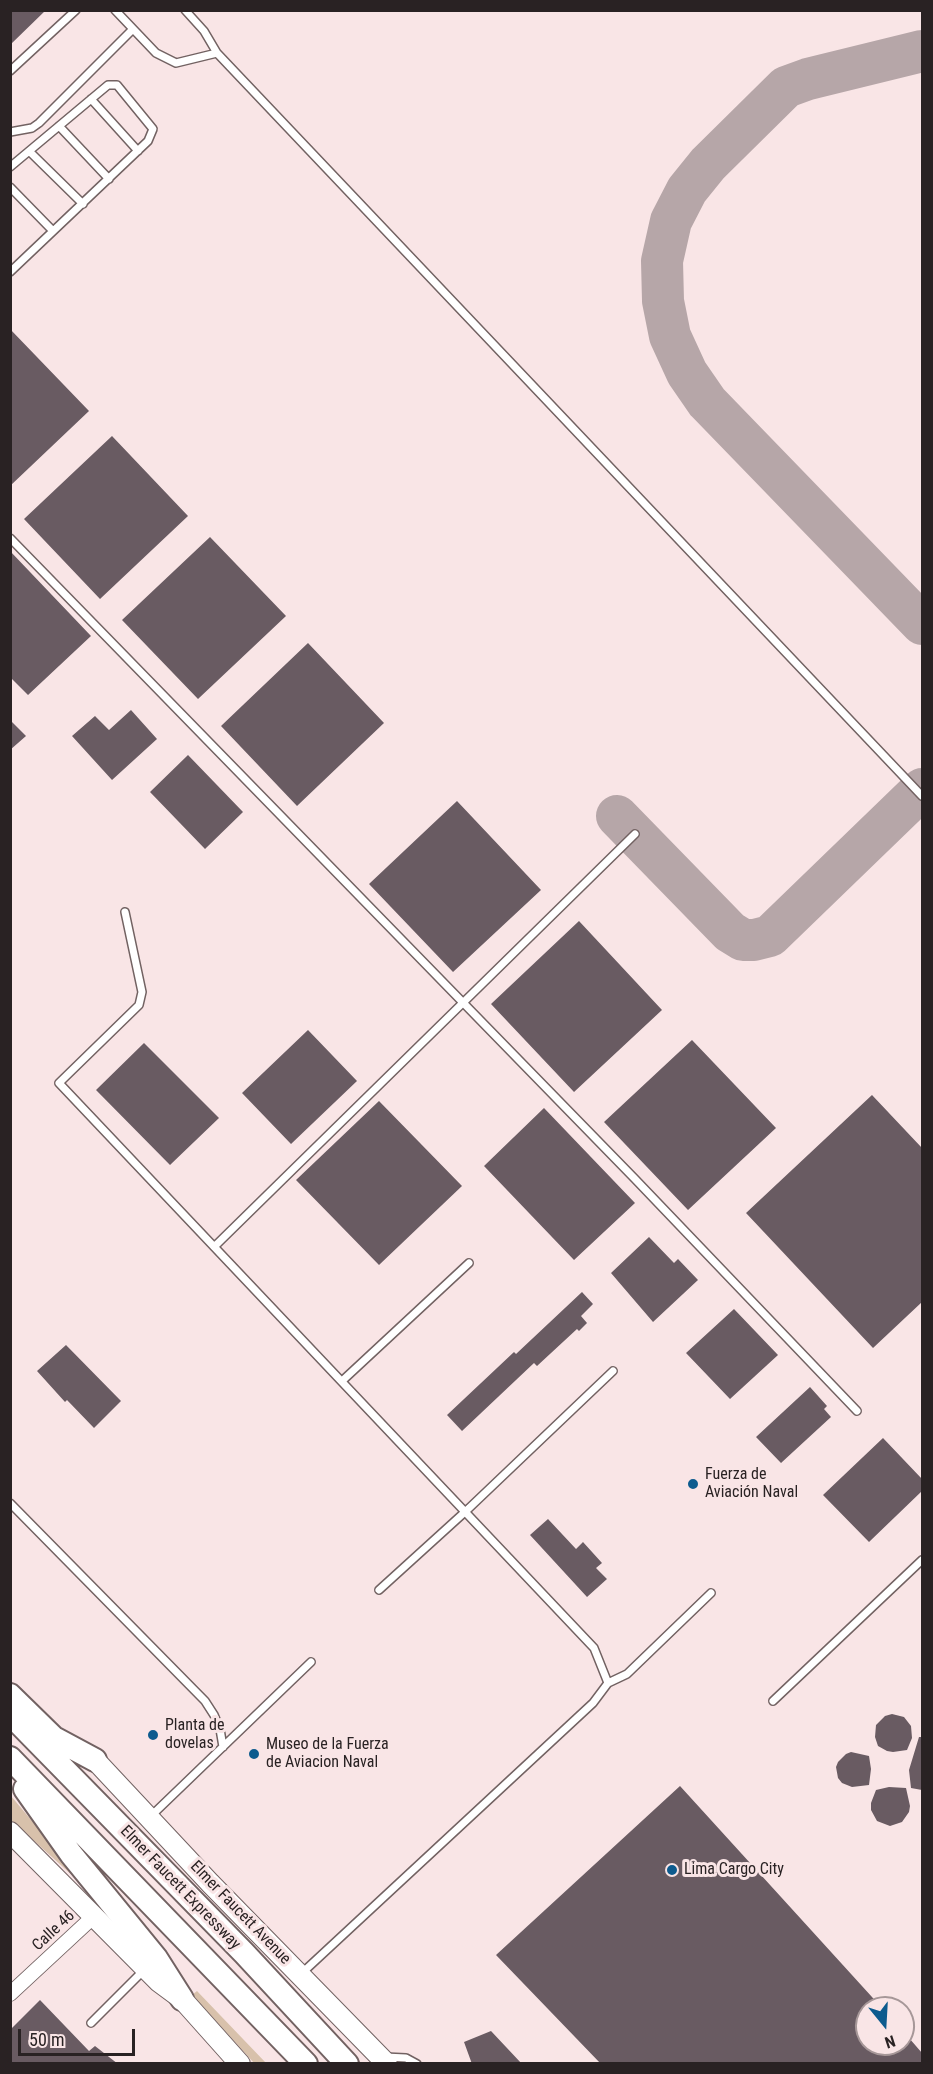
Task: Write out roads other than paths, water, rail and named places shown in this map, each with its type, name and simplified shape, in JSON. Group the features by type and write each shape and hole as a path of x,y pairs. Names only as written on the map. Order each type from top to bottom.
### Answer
{"highway":[{"path":"10,1695 54,1738 95,1760"},
{"name":"Elmer Faucett Expressway","path":"10,1714 244,1953 347,2064"},
{"name":"Elmer Faucett Expressway","path":"10,1758 306,2064"},
{"path":"10,1768 71,1854 156,1958 182,1999"}],"main road":[{"name":"Elmer Faucett Avenue","path":"95,1760 383,2060"},
{"path":"10,1832 159,1982 182,1999 240,2064"}],"street":[{"name":"Calle 46","path":"10,1994 93,1917"}],"lane":[{"path":"10,71 76,10"},
{"path":"116,10 156,53 176,63 217,53"},
{"path":"185,10 204,31 217,53 922,796"},
{"path":"10,132 32,128 39,123 133,29"},
{"path":"10,167 108,85 117,85 153,129 148,141 138,151 12,268"},
{"path":"92,99 138,151"},
{"path":"59,126 109,179"},
{"path":"30,152 83,204"},
{"path":"10,187 53,231"},
{"path":"10,537 857,1411"},
{"path":"215,1246 635,834"},
{"path":"125,912 142,992 139,1005 59,1083 594,1648 608,1683"},
{"path":"342,1380 469,1263"},
{"path":"379,1590 613,1371"},
{"path":"10,1503 205,1701 220,1730 223,1747"},
{"path":"773,1701 922,1560"},
{"path":"300,1975 593,1703 608,1683 627,1674 711,1593"},
{"path":"149,1818 311,1662"},
{"path":"91,2023 146,1968"},
{"path":"383,2060 406,2058 417,2064"}],"place":[{"name":"Fuerza de Aviación Naval","path":"693,1484"},
{"name":"Planta de dovelas","path":"153,1735"},
{"name":"Museo de la Fuerza de Aviacion Naval","path":"254,1754"},
{"name":"Lima Cargo City","path":"672,1870"}]}
